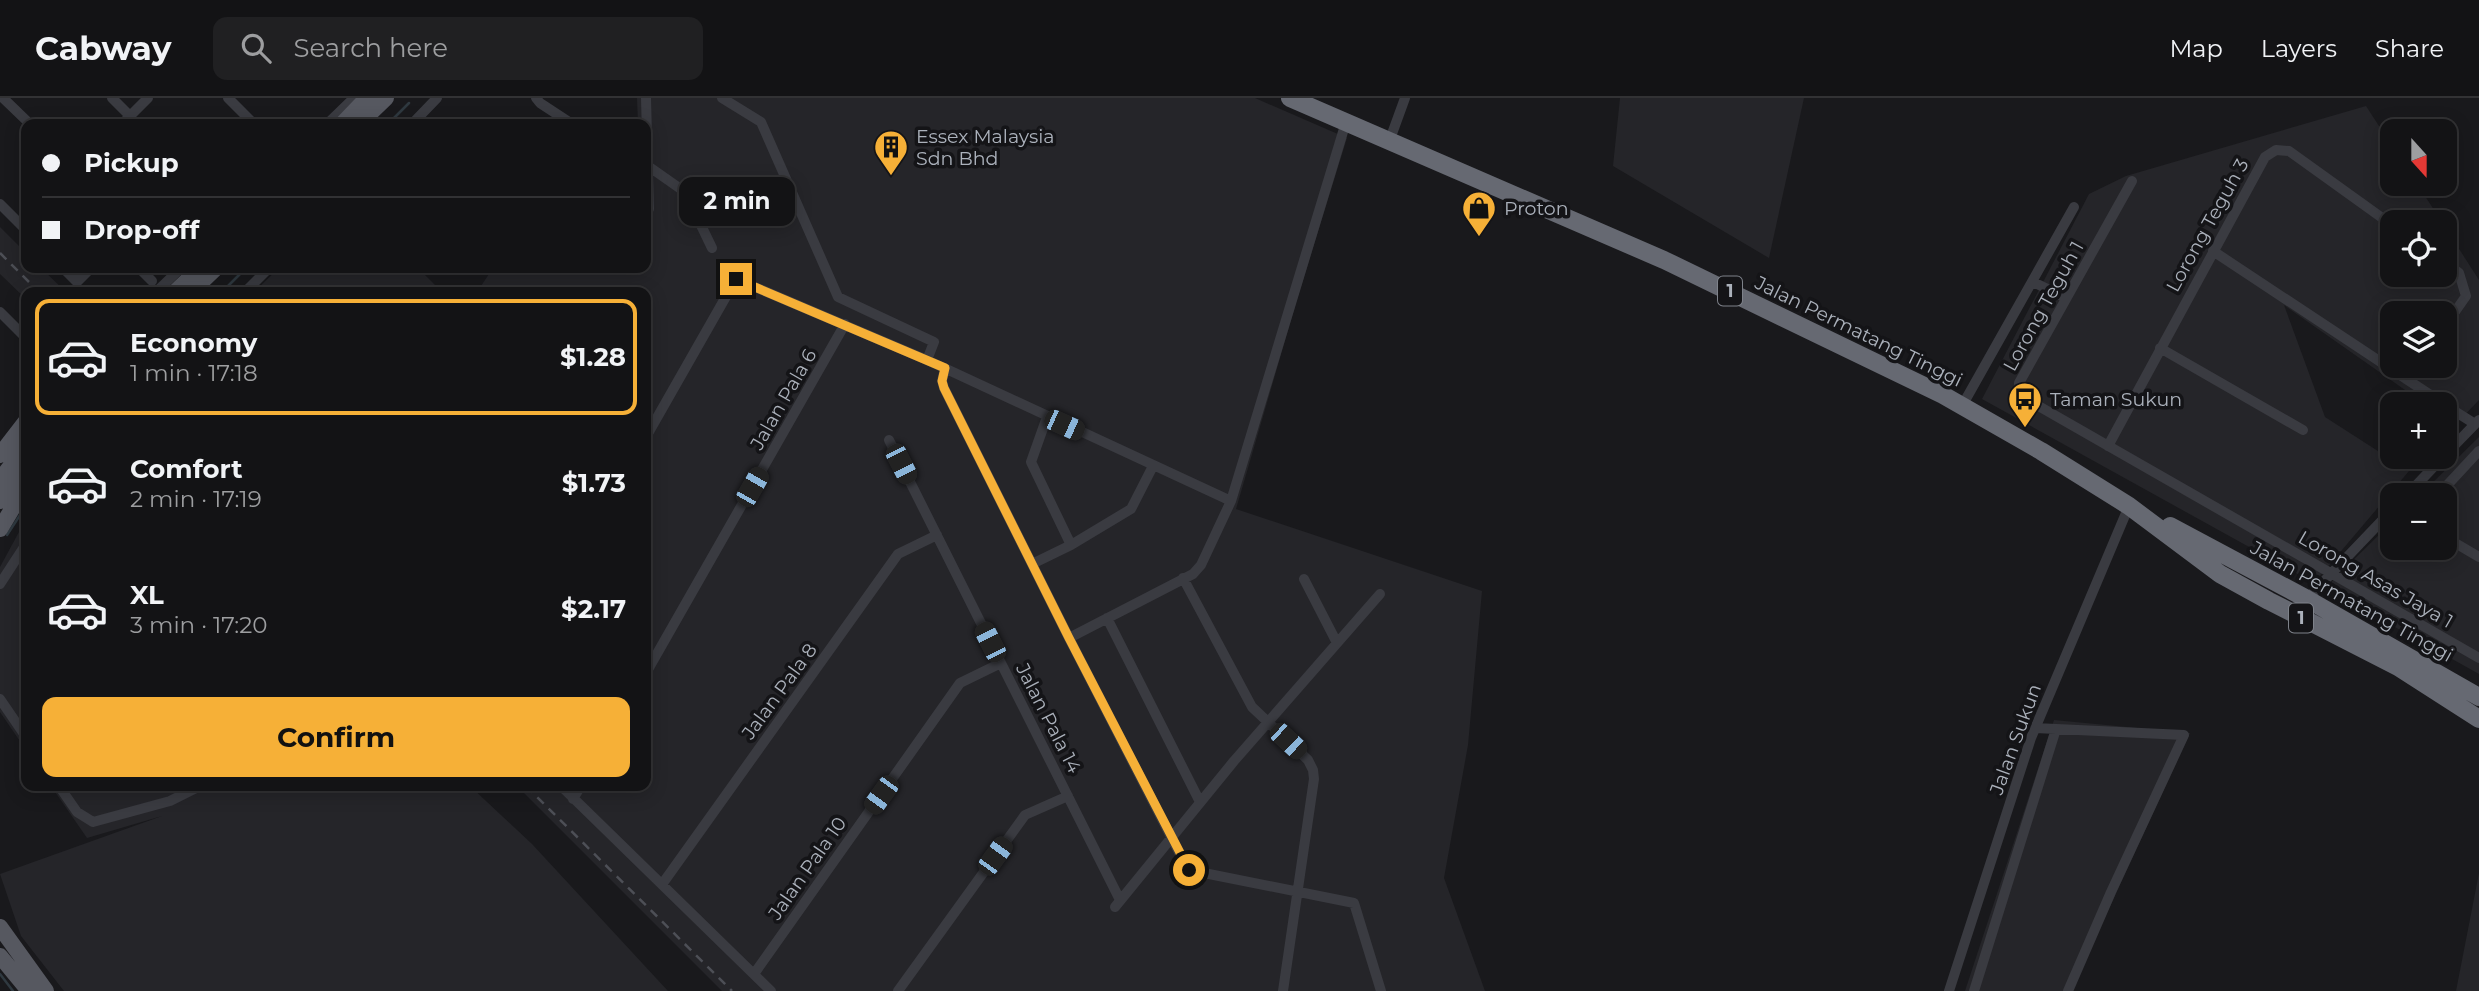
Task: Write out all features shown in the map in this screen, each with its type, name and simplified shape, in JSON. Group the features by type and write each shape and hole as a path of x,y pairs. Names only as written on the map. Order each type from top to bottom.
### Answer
{"highway":[{"name":"Jalan Permatang Tinggi","path":"1290,98 1664,260 1962,406 2129,506 2307,599 2479,697"},
{"name":"Jalan Permatang Tinggi","path":"2129,506 2221,574 2398,667 2479,719"},
{"path":"2269,601 2299,605 2307,599"}],"main road":[{"path":"347,119 367,98"},
{"path":"364,119 386,98"},
{"path":"180,287 195,273"},
{"path":"196,287 211,273"},
{"path":"0,455 21,428"},
{"path":"0,480 21,453"},
{"path":"0,501 21,472"},
{"path":"0,529 21,494"},
{"path":"0,927 46,991"},
{"path":"0,956 29,991"}],"street":[{"path":"3,98 25,119"},
{"path":"112,98 133,119"},
{"path":"127,119 148,98"},
{"path":"228,98 249,119"},
{"path":"536,98 564,119"},
{"path":"646,98 647,119"},
{"path":"722,98 761,122 838,297 934,342 927,360"},
{"path":"1389,142 1405,98"},
{"path":"331,119 346,100"},
{"path":"416,119 432,101"},
{"path":"1069,638 1198,570 1231,501 1346,122"},
{"name":"Lorong Teguh 3","path":"2108,446 2265,158 2276,150 2289,151 2380,216"},
{"path":"651,168 685,192 712,248"},
{"name":"Lorong Teguh 1","path":"2132,181 2019,383 2018,390 2021,396 2255,531"},
{"path":"0,204 21,222"},
{"path":"1962,406 2074,207"},
{"path":"2213,251 2426,392"},
{"path":"2457,271 2466,296 2457,309"},
{"path":"68,273 77,282 86,273"},
{"path":"144,273 152,281"},
{"path":"161,287 176,273"},
{"path":"250,287 264,273"},
{"path":"651,427 736,279 945,368 1231,501"},
{"path":"2033,282 2066,298"},
{"path":"0,312 21,333"},
{"name":"Jalan Pala 6","path":"651,664 845,324"},
{"path":"2160,348 2303,429"},
{"path":"945,368 942,381 944,388 1189,870 1354,903 1381,991"},
{"path":"2457,411 2477,422 2457,443"},
{"path":"1046,417 1031,462 1071,545"},
{"name":"Jalan Pala 14","path":"889,440 1068,796 1118,904 1171,838"},
{"path":"2449,483 2479,451"},
{"path":"1032,564 1071,545 1131,509 1153,466"},
{"path":"2418,483 2432,469"},
{"name":"Jalan Sukun","path":"1949,991 2035,729 2129,506"},
{"path":"2307,599 2380,523"},
{"name":"Lorong Asas Jaya 1","path":"2255,531 2479,659"},
{"name":"Jalan Pala 8","path":"663,883 898,554 937,535"},
{"path":"2457,544 2479,556"},
{"path":"0,584 21,552"},
{"path":"1183,578 1252,707 1308,760 1313,771 1283,991"},
{"path":"1304,579 1337,643"},
{"path":"1171,838 1380,594"},
{"path":"1107,618 1200,802"},
{"name":"Jalan Pala 10","path":"754,974 960,683 1001,663"},
{"path":"0,699 21,730"},
{"path":"2035,729 2184,735 2068,991"},
{"path":"1974,991 2056,729"},
{"path":"62,791 77,812 93,822 170,801 190,791"},
{"path":"566,791 771,991"},
{"path":"573,799 578,791"},
{"path":"898,991 1025,815 1068,796"}],"shaded area":[{"path":"637,98 1255,98 1347,138 1236,509 1482,591 1468,745 1444,878 1485,991 722,991 522,791 651,791 651,287 480,287 490,273 651,273 651,119 638,119"},
{"path":"1620,98 1804,98 1769,258 1613,166"},
{"path":"2366,106 2380,128 2380,196 2425,196 2434,210 2380,210 2380,287 2457,287 2457,246 2479,280 2479,400 2457,423 2457,392 2408,392 2388,378 2457,378 2457,301 2380,301 2380,372 2284,305 2325,417 2380,452 2380,469 2409,471 2399,483 2380,483 2380,505 2314,583 1982,399 2089,194 2126,176"},
{"path":"0,227 21,248 21,273 46,273 61,287 21,287 21,294 0,274"},
{"path":"274,273 423,273 437,287 259,287"},
{"path":"2479,437 2479,674 2325,588 2380,534 2380,560 2457,560 2457,483 2432,483 2446,469 2457,469 2457,459"},
{"path":"21,528 21,743 0,712 0,567"},
{"path":"2054,720 2190,733 2071,991 1965,991"},
{"path":"54,791 475,791 532,844 668,991 64,991 21,936 0,874 162,816 87,838"},
{"path":"2479,873 2479,991 2456,991"}],"waterway":[{"path":"393,119 409,103"},
{"path":"227,287 241,273"},
{"path":"7,535 21,514"},
{"path":"0,974 13,991"}],"railway":[{"path":"0,253 34,287"},
{"path":"531,791 732,991"}],"place":[{"name":"Essex Malaysia Sdn Bhd","path":"891,177"},
{"name":"Proton","path":"1479,238"},
{"name":"Taman Sukun","path":"2025,429"}],"route":[{"path":"736,279 945,368 942,375 944,388 1189,870"}]}
